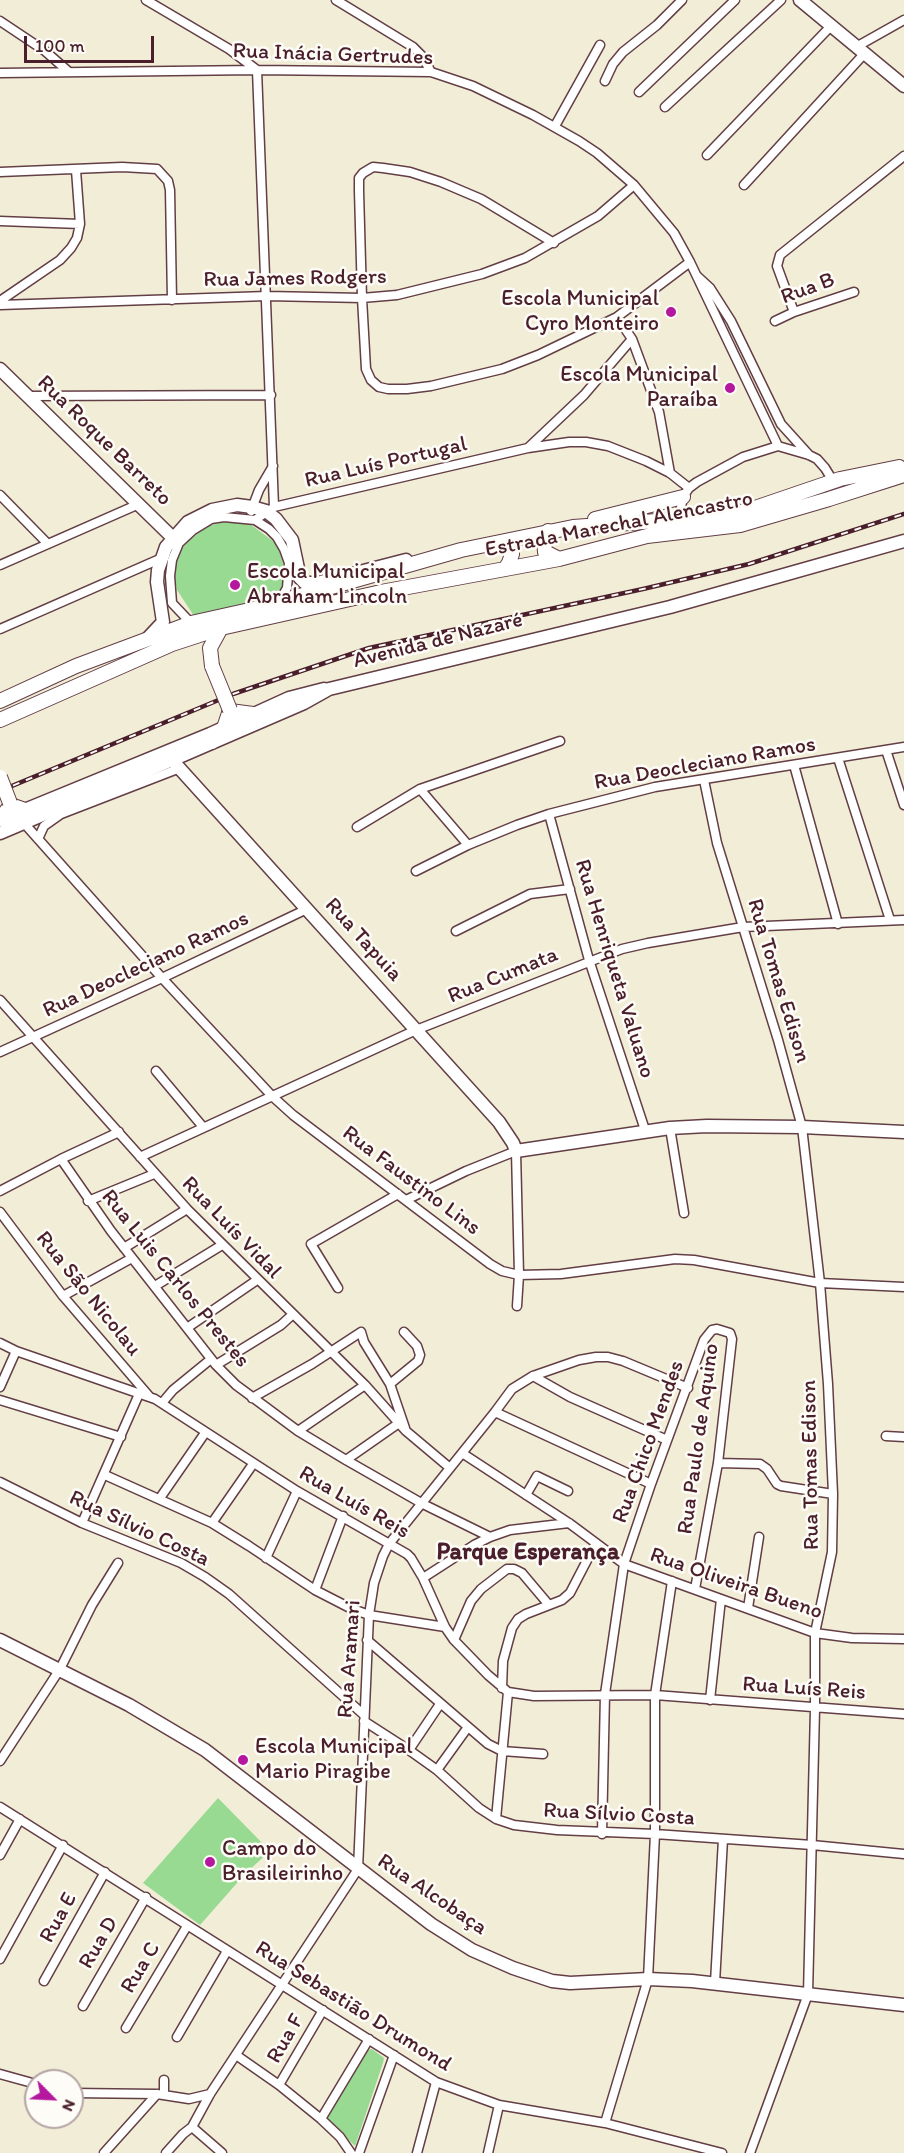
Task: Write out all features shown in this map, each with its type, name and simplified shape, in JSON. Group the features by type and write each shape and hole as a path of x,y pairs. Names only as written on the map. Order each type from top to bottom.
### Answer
{"main road":[{"path":"800,0 904,86"},
{"name":"Rua Roque Barreto","path":"0,369 176,541"},
{"name":"Estrada Marechal Alencastro","path":"0,701 76,666 191,623 254,609 431,558 573,527 679,518 704,519 740,513 833,481 904,466"},
{"name":"Estrada Marechal Alencastro","path":"0,720 172,644 221,628 381,592 559,559 647,536 740,525 904,475"},
{"path":"829,499 833,491 833,481"},
{"path":"573,527 686,492"},
{"path":"147,639 163,622 157,582 162,558 188,522 212,510 237,505 252,515 270,509"},
{"name":"Estrada Marechal Alencastro","path":"270,509 292,540 300,578 305,583 317,583 404,561 431,558"},
{"path":"549,531 544,540 545,552 559,559"},
{"name":"Avenida de Nazaré","path":"51,812 176,764 212,742 304,703 329,689 670,607 904,541"},
{"path":"498,543 512,554 505,568"},
{"path":"212,742 224,728 230,710 212,666 210,648 221,628"},
{"path":"0,819 17,810 224,728 289,698 315,690 329,689"},
{"path":"0,709 17,693"},
{"path":"230,710 253,714"},
{"name":"Rua Tapuia","path":"176,764 499,1122 516,1151"},
{"path":"0,777 17,810"},
{"path":"17,810 51,812"},
{"path":"0,833 17,810"},
{"path":"516,1151 670,1128 707,1126 802,1127 904,1132"},
{"name":"Rua Alcobaça","path":"0,1640 161,1722 205,1750 447,1936 513,1968 552,1981 570,1983 648,1979 715,1983 904,2005"}],"street":[{"path":"146,0 229,49 257,70 271,395 273,466 270,509"},
{"path":"336,0 413,47 432,72"},
{"path":"605,81 613,64 623,52 657,25 682,0"},
{"path":"639,92 735,0"},
{"path":"665,107 781,0"},
{"path":"744,185 860,51 904,20"},
{"path":"0,21 45,51 69,72"},
{"path":"707,155 830,27"},
{"path":"555,126 600,45"},
{"name":"Rua Inácia Gertrudes","path":"0,73 257,70 432,72 473,86 555,126 597,153 634,185 674,233 778,446"},
{"path":"794,312 777,266 780,255 904,156"},
{"path":"0,172 149,167 164,174 170,190 172,300"},
{"path":"554,243 481,199 441,182 410,172 374,167 363,173 359,178 362,298 366,369 371,380 379,387 388,389 431,386 502,369 617,318 690,262"},
{"path":"0,303 60,260 71,248 80,224 76,170"},
{"name":"Rua James Rodgers","path":"0,303 267,296 362,298 397,295 482,274 525,258 598,216 634,185"},
{"path":"0,221 80,224"},
{"name":"Rua Inácia Gertrudes","path":"695,274 710,288 721,304 780,424 808,455 825,468 833,481"},
{"name":"Rua B","path":"775,321 794,312 854,292"},
{"path":"711,310 721,304"},
{"path":"617,318 632,339 659,412 670,473"},
{"path":"528,448 578,401 632,339"},
{"path":"28,396 271,395"},
{"name":"Rua Luís Portugal","path":"270,509 528,448 569,442 608,446 646,461 670,473 686,492"},
{"path":"679,518 686,492 706,476 743,457 778,446 808,455"},
{"path":"273,466 263,482 252,515 269,529 284,549 289,563 287,588 280,600"},
{"path":"0,495 48,544"},
{"path":"0,565 139,504"},
{"path":"163,622 172,603 170,576 176,541"},
{"path":"0,629 162,558"},
{"path":"172,603 191,623"},
{"path":"357,826 420,789 560,741"},
{"name":"Rua Deocleciano Ramos","path":"416,871 468,845 549,814 655,787 904,747"},
{"path":"886,750 904,805"},
{"path":"838,758 890,920"},
{"name":"Avenida de Nazaré","path":"38,839 44,826 61,814 176,764"},
{"path":"794,765 838,924"},
{"name":"Rua Tomas Edison","path":"704,780 717,843 778,1040 802,1127 820,1284 828,1384 833,1494 832,1552 814,1633 815,1709 808,1994 750,2153"},
{"path":"420,789 468,845"},
{"name":"Rua Faustino Lins","path":"17,810 38,839 162,978 272,1096 293,1115 502,1271 519,1275 561,1274 675,1259 694,1260 820,1284 904,1287"},
{"name":"Rua Henriqueta Valuano","path":"549,814 589,960 645,1133"},
{"path":"456,932 530,894 570,889"},
{"name":"Rua Deocleciano Ramos","path":"0,1052 307,909"},
{"name":"Rua Cumata","path":"140,1157 203,1126 416,1030 589,960 648,943 743,927 904,920"},
{"name":"Rua Luís Vidal","path":"0,1000 187,1209 364,1385 402,1427 450,1468"},
{"path":"156,1071 203,1126"},
{"path":"670,1128 684,1213"},
{"path":"0,1191 119,1132"},
{"path":"406,1200 466,1171 516,1151 519,1275 517,1306"},
{"name":"Rua Luis Carlos Prestes","path":"61,1159 88,1201 124,1248 214,1362 236,1385 298,1431 346,1460 423,1504 490,1537"},
{"path":"88,1201 154,1174"},
{"path":"338,1287 311,1244 398,1194"},
{"path":"124,1248 187,1209"},
{"name":"Rua São Nicolau","path":"0,1212 63,1296 150,1397"},
{"path":"155,1286 222,1245"},
{"path":"63,1296 132,1258"},
{"path":"187,1328 256,1280"},
{"path":"162,1403 173,1390 214,1362 281,1325 292,1315"},
{"name":"Rua Chico Mendes","path":"602,1834 605,1694 624,1564 707,1334 717,1329 726,1331"},
{"name":"Rua Paulo de Aquino","path":"695,1589 718,1462 732,1339 732,1335 726,1331"},
{"path":"252,1398 360,1332 390,1384 402,1427 346,1460"},
{"path":"390,1384 418,1361 420,1355 417,1346 404,1332"},
{"name":"Rua Luís Reis","path":"0,1343 16,1351 162,1403 205,1434 253,1464 411,1558 423,1578 445,1627 454,1640 505,1690 534,1696 655,1695 904,1714"},
{"path":"0,1388 16,1351"},
{"name":"Rua Aramari","path":"358,1869 369,1615 374,1583 389,1544 512,1389 533,1376 579,1360 608,1357 623,1360 688,1388"},
{"path":"533,1376 570,1397 667,1440"},
{"path":"298,1431 364,1385"},
{"path":"82,1523 139,1394"},
{"path":"0,1400 121,1437"},
{"path":"495,1412 651,1484"},
{"path":"160,1498 205,1434"},
{"path":"886,1436 904,1437"},
{"name":"Rua Oliveira Bueno","path":"462,1453 569,1523 624,1564 814,1633 852,1638 904,1639"},
{"path":"718,1462 760,1464 767,1469 777,1484 833,1494"},
{"path":"212,1523 253,1464"},
{"path":"105,1474 212,1523 334,1601 369,1615 445,1627"},
{"path":"526,1495 537,1476 568,1491"},
{"name":"Rua Sílvio Costa","path":"0,1482 82,1523 181,1563 205,1577 229,1594 364,1718 437,1770 479,1808 496,1819 532,1828 812,1845 904,1854"},
{"path":"266,1558 297,1491"},
{"path":"315,1590 343,1516"},
{"path":"423,1578 490,1537 510,1530 569,1523"},
{"path":"748,1608 759,1537"},
{"path":"496,1819 505,1690 503,1661 512,1628 518,1619 526,1614 562,1600 570,1593 596,1543"},
{"path":"0,1761 60,1669 92,1605 118,1563"},
{"path":"454,1640 471,1601 481,1589 507,1569 514,1569 522,1573 549,1605"},
{"path":"605,2123 648,1979 654,1834 655,1695 672,1581"},
{"path":"710,1700 721,1599"},
{"path":"368,1640 488,1744 502,1751 543,1754"},
{"path":"409,1750 440,1704"},
{"path":"437,1770 468,1727"},
{"name":"Rua Sebastião Drumond","path":"0,1807 436,2082 499,2105 605,2123 722,2153"},
{"path":"0,1855 20,1819"},
{"path":"715,1983 723,1839"},
{"path":"0,1959 63,1845"},
{"path":"166,2153 192,2127 210,2094 358,1869"},
{"name":"Rua E","path":"44,1981 105,1872"},
{"name":"Rua D","path":"83,2006 146,1897"},
{"name":"Rua C","path":"126,2028 187,1926"},
{"path":"177,2037 227,1951"},
{"name":"Rua F","path":"279,2085 323,2010"},
{"path":"321,2119 369,2038"},
{"path":"236,2055 279,2085 321,2119 340,2137 351,2153"},
{"path":"359,2153 394,2055"},
{"path":"0,2074 24,2081"},
{"path":"104,2153 161,2094 164,2080"},
{"path":"417,2153 436,2082"},
{"path":"84,2093 161,2094 189,2099 210,2094"},
{"path":"488,2153 499,2105"},
{"path":"192,2127 222,2153"}],"green space":[{"path":"225,522 250,524 277,544 284,566 282,587 277,595 194,616 177,590 175,565 184,544 211,525"},
{"name":"Campo do Brasileirinho","path":"218,1798 270,1851 245,1874 200,1925 143,1883"},
{"path":"372,2049 384,2058 355,2146 327,2119 368,2050"}],"railway":[{"path":"0,791 233,694 369,648 749,564 904,514"}],"place":[{"name":"Escola Municipal Cyro Monteiro","path":"671,312"},
{"name":"Escola Municipal Paraíba","path":"730,388"},
{"name":"Escola Municipal Abraham Lincoln","path":"235,585"},
{"name":"Escola Municipal Mario Piragibe","path":"243,1760"},
{"name":"Campo do Brasileirinho","path":"210,1862"}],"district":[{"name":"Parque Esperança","path":"528,1553"}]}
